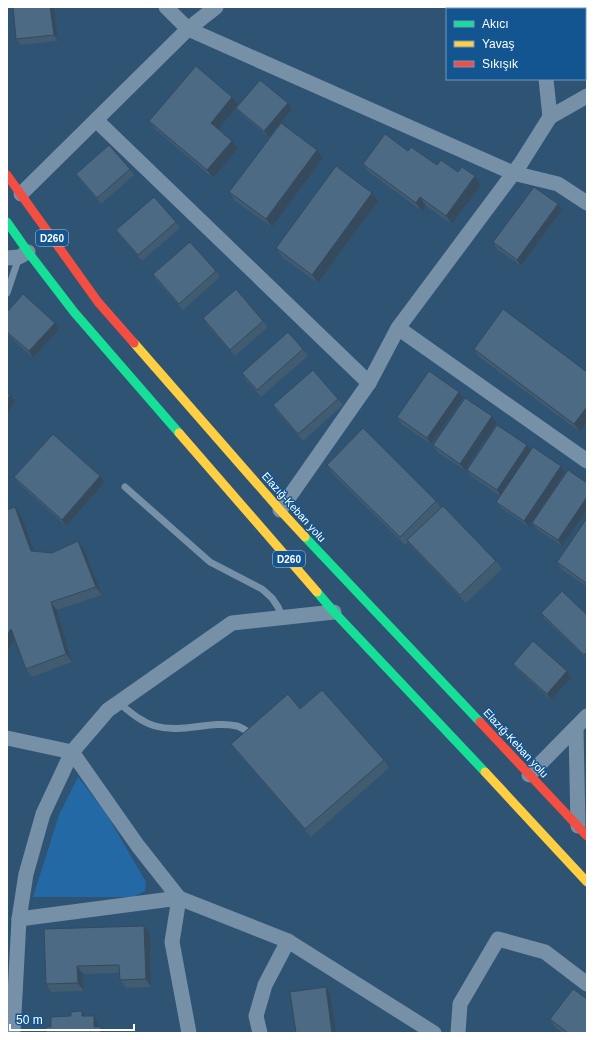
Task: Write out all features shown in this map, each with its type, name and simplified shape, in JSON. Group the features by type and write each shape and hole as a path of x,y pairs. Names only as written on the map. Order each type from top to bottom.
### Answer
{"highway":[{"name":"Elazığ-Keban yolu","path":"7,175 98,302 280,510 582,831"},
{"name":"D260","path":"7,222 18,256 74,312 334,612 471,756 587,882"}],"street":[{"path":"166,7 188,29 513,173 558,184 587,202"},
{"path":"21,194 188,29 216,7"},
{"path":"546,80 550,117"},
{"path":"280,510 369,383 398,328 513,173 550,117 587,96"},
{"path":"96,120 369,383"},
{"path":"398,328 587,461"},
{"path":"13,1033 19,919 26,874 43,814 72,752 108,710 232,623 334,612"},
{"path":"529,775 587,716"},
{"path":"576,728 582,831"},
{"path":"7,738 72,752 138,846 179,898 172,942 189,1033"},
{"path":"19,919 179,898 288,941 434,1033"},
{"path":"458,1033 460,1004 498,939 545,952 587,984"},
{"path":"260,1033 256,1016 265,985 288,941"}],"lane":[{"path":"7,293 18,256"},
{"path":"125,487 210,562 262,590 272,598 283,618"},
{"path":"119,703 141,720 155,726 180,729 224,724 239,727 248,732"}],"shaded area":[{"path":"78,777 106,813 146,882 145,891 133,897 33,897 59,815"}],"building":[{"path":"13,7 50,7 54,35 16,39"},
{"path":"196,66 232,97 211,123 232,141 207,170 149,121"},
{"path":"260,80 288,103 264,131 236,108"},
{"path":"281,123 317,150 266,219 229,192"},
{"path":"385,134 408,151 411,147 437,165 441,160 458,172 462,167 475,176 446,216 420,197 416,203 363,164"},
{"path":"109,145 130,169 97,198 76,174"},
{"path":"336,166 372,193 312,275 276,248"},
{"path":"534,187 558,204 517,260 493,242"},
{"path":"154,197 176,222 138,255 116,230"},
{"path":"190,242 216,271 179,304 153,274"},
{"path":"236,289 263,321 230,350 203,318"},
{"path":"23,294 55,323 29,351 7,332 7,312"},
{"path":"503,309 587,372 587,407 574,424 474,349"},
{"path":"288,332 303,349 257,390 242,373"},
{"path":"313,370 338,399 298,434 273,405"},
{"path":"429,371 459,392 427,438 397,417"},
{"path":"7,393 10,395 7,400"},
{"path":"465,398 492,416 460,464 433,445"},
{"path":"497,425 527,445 497,490 467,470"},
{"path":"363,428 436,501 400,537 327,465"},
{"path":"53,434 100,476 62,520 14,477"},
{"path":"533,447 561,466 524,521 496,502"},
{"path":"568,470 587,483 587,497 558,540 532,523"},
{"path":"443,506 496,561 460,595 407,540"},
{"path":"15,507 31,551 52,553 78,541 96,587 51,602 66,654 26,669 11,629 7,635 7,510"},
{"path":"587,518 587,581 586,583 557,562"},
{"path":"562,591 587,615 587,652 584,655 541,613"},
{"path":"533,641 567,671 547,694 513,664"},
{"path":"322,690 384,760 305,829 231,744 288,694 300,709"},
{"path":"144,926 146,979 120,980 119,965 77,966 78,983 46,984 44,929"},
{"path":"326,987 332,1033 296,1033 290,992"},
{"path":"573,989 587,999 587,1033 568,1033 550,1019"},
{"path":"82,1011 82,1016 94,1016 94,1027 101,1027 101,1033 46,1033 46,1027 51,1027 51,1017 71,1016 71,1012"}],"traffic: fast":[{"path":"7,222 74,312 179,433"},
{"path":"305,537 480,722"},
{"path":"317,592 334,612 485,772"}],"traffic: slow":[{"path":"134,343 305,537"},
{"path":"179,433 317,592"},
{"path":"485,772 587,882"}],"traffic: jam":[{"path":"7,175 98,302 134,343"},
{"path":"480,722 587,836"}]}
